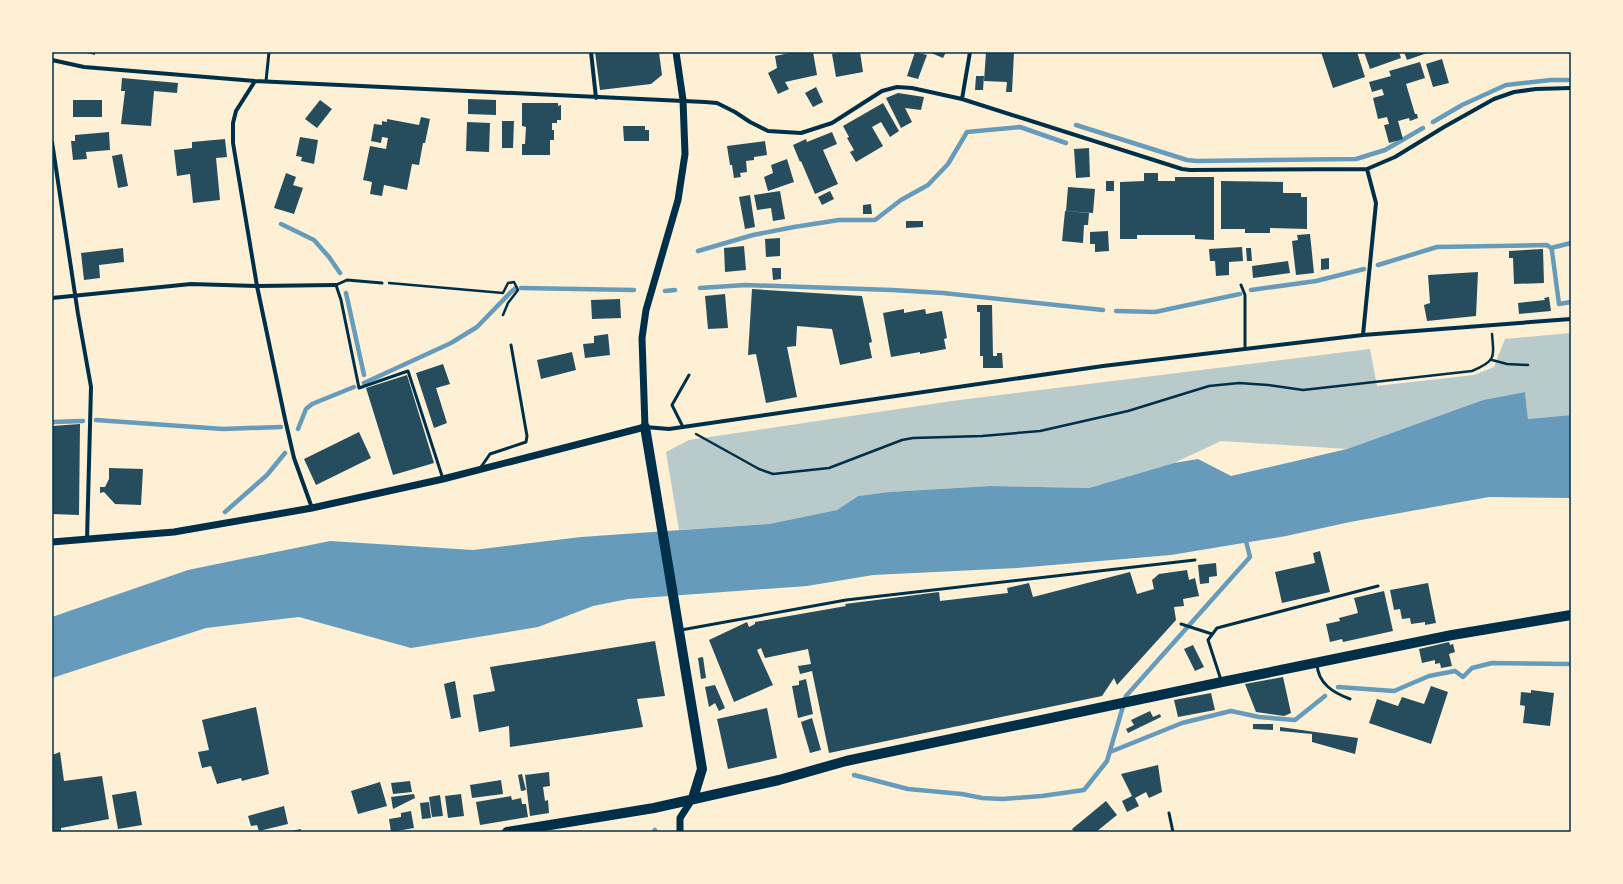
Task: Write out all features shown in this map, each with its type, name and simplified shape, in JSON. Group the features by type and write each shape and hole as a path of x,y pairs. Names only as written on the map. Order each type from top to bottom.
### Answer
{"main road":[{"path":"646,427 702,769 693,798"},
{"path":"507,832 654,808 693,798 779,780 846,761 1135,700 1452,635 1571,615"}],"street":[{"path":"591,52 596,98"},
{"path":"646,427 642,338 646,310 678,200 685,154 682,100 676,52"},
{"path":"962,100 970,52"},
{"path":"52,60 84,67 256,81 596,98 682,100 717,103 768,131 801,133 832,123 882,91 896,87 912,88 962,100 1182,169 1367,169 1395,157 1494,99 1514,92 1536,89 1571,88"},
{"path":"256,81 236,111 233,123 233,143 257,286 294,458 312,508"},
{"path":"52,142 91,387 87,540"},
{"path":"1363,335 1376,203 1367,169"},
{"path":"52,298 76,297 191,284 257,286 336,285"},
{"path":"52,542 174,532 312,508 443,479 646,427 669,429 1103,366 1363,335 1571,319"},
{"path":"680,832 680,818 693,798"}],"lane":[{"path":"266,81 269,52"},
{"path":"382,283 347,280 336,285 341,300 359,388 408,372 443,479"},
{"path":"1241,285 1245,295 1245,349"},
{"path":"479,470 490,454 526,442 527,436 511,345"},
{"path":"683,427 672,405 689,375"},
{"path":"678,626 846,600 1195,560"},
{"path":"1222,682 1208,640 1217,628 1378,586"},
{"path":"1180,624 1212,634"},
{"path":"1317,662 1317,668 1323,682 1337,694 1350,699"},
{"path":"1169,813 1173,832"}],"path":[{"path":"382,283 503,293 508,283 514,282 518,290 508,303 503,315"},
{"path":"683,427 759,469 773,474 829,468 892,443 907,439 982,436 1040,431 1128,411 1209,386 1239,383 1303,390 1472,371 1485,366 1492,360 1493,351 1491,325"},
{"path":"1492,360 1507,364 1528,365"}],"shaded area":[{"path":"1571,333 1571,415 1528,419 1525,392 1483,400 1347,449 1221,441 1174,463 1089,488 990,486 889,492 858,496 837,510 769,524 679,530 666,452 689,440 952,401 1370,349 1377,386 1474,375 1494,367 1505,339"}],"water":[{"path":"1525,392 1528,419 1571,415 1571,498 1489,497 1350,522 1286,536 1171,555 1017,568 873,575 807,586 628,599 593,606 538,627 411,648 299,617 206,628 52,678 52,617 188,570 330,541 473,550 581,537 769,524 837,510 858,496 889,492 990,486 1089,488 1174,463 1198,459 1231,476 1347,449 1483,400"}],"building":[{"path":"83,52 95,52 95,55"},
{"path":"595,52 659,52 662,75 651,84 600,90"},
{"path":"794,52 813,52 817,75 785,82 789,89 778,94 768,73 777,68 775,56"},
{"path":"860,52 863,72 836,77 832,54"},
{"path":"915,52 927,55 918,79 907,76"},
{"path":"929,52 946,52 943,58"},
{"path":"986,52 1014,52 1012,92 1006,92 1007,82 984,81"},
{"path":"1321,52 1357,52 1365,77 1333,88"},
{"path":"1364,52 1399,52 1401,58 1370,69"},
{"path":"1404,52 1430,52 1407,60"},
{"path":"1442,59 1449,83 1433,87 1426,64"},
{"path":"1420,62 1425,78 1406,84 1415,114 1417,114 1418,118 1410,121 1409,118 1398,121 1403,139 1389,143 1384,125 1389,124 1387,117 1378,119 1373,98 1384,95 1382,89 1372,92 1369,82 1391,76 1389,71"},
{"path":"976,76 984,76 983,90 975,90"},
{"path":"122,78 178,83 177,93 154,91 151,126 121,124 125,91 121,91"},
{"path":"816,87 823,102 813,107 805,93"},
{"path":"898,93 924,97 921,110 905,108 912,122 901,128 886,98"},
{"path":"468,99 496,100 496,115 468,114"},
{"path":"73,100 102,100 102,117 73,117"},
{"path":"320,100 332,109 317,128 305,119"},
{"path":"522,103 558,103 558,106 561,105 561,120 557,120 557,123 552,123 554,140 550,140 550,155 522,155 522,144 525,144 526,127 522,126"},
{"path":"883,103 899,131 890,137 881,122 872,127 883,146 856,162 850,152 854,150 847,138 849,137 843,126"},
{"path":"421,117 430,119 425,143 423,143 419,165 412,164 407,190 384,185 382,196 370,194 372,182 363,180 370,146 386,149 388,138 382,137 381,143 371,141 374,124 382,125 382,121 387,122 387,119 419,125"},
{"path":"502,121 514,121 513,148 502,148"},
{"path":"467,122 490,123 489,152 466,151"},
{"path":"623,126 645,126 645,130 649,130 649,141 624,141"},
{"path":"109,132 110,150 86,152 87,159 73,160 71,141 75,141 75,135"},
{"path":"832,132 837,144 823,150 838,184 815,194 793,145 806,139 807,142"},
{"path":"300,137 318,140 314,164 301,161 302,157 296,156"},
{"path":"225,139 227,157 216,158 220,200 193,203 190,174 177,176 174,150 192,148 192,142"},
{"path":"765,141 767,155 754,157 754,160 746,161 747,172 740,173 741,177 734,178 727,146"},
{"path":"1089,148 1090,177 1076,178 1074,149"},
{"path":"122,154 128,186 118,188 112,156"},
{"path":"787,159 794,182 768,191 764,177 773,173 771,165"},
{"path":"286,173 296,177 293,185 303,188 294,214 274,208"},
{"path":"1144,173 1158,173 1158,181 1175,181 1175,177 1214,177 1214,240 1195,239 1195,235 1137,235 1137,239 1120,239 1120,182 1144,181"},
{"path":"1106,181 1114,181 1114,191 1106,191"},
{"path":"1221,181 1283,182 1283,193 1301,193 1301,197 1307,197 1307,229 1270,228 1270,233 1245,233 1245,229 1221,229"},
{"path":"1068,187 1095,189 1093,213 1066,211"},
{"path":"780,191 785,219 773,221 771,208 757,210 754,195"},
{"path":"830,191 834,199 822,205 818,197"},
{"path":"750,195 755,227 745,229 739,197"},
{"path":"871,204 872,214 863,214 863,205"},
{"path":"1065,211 1089,213 1088,225 1084,225 1083,243 1062,241"},
{"path":"906,221 923,221 923,227 906,228"},
{"path":"1108,231 1109,251 1095,252 1095,244 1090,244 1090,232"},
{"path":"1310,234 1314,273 1296,275 1292,241 1298,240 1297,235"},
{"path":"780,238 780,256 766,257 765,239"},
{"path":"744,246 746,270 725,272 724,248"},
{"path":"1242,247 1243,261 1229,262 1229,275 1216,276 1215,261 1210,261 1209,249"},
{"path":"123,248 124,262 99,265 100,278 84,280 81,253"},
{"path":"1246,248 1251,248 1252,261 1247,261"},
{"path":"1543,249 1544,283 1514,284 1513,258 1509,258 1509,251"},
{"path":"1329,258 1329,269 1321,270 1321,259"},
{"path":"1288,261 1290,273 1253,278 1252,266"},
{"path":"772,268 781,268 781,279 773,280"},
{"path":"1478,272 1476,316 1427,321 1424,305 1430,303 1428,275"},
{"path":"752,289 862,296 872,342 869,343 872,358 840,365 832,329 797,326 796,346 787,347 797,397 766,403 756,354 748,355"},
{"path":"725,294 728,328 708,329 705,296"},
{"path":"1549,297 1551,311 1519,314 1518,303 1545,300 1544,298"},
{"path":"620,299 621,318 592,319 591,300"},
{"path":"977,305 992,305 993,356 997,356 997,353 1002,353 1003,368 983,368 983,356 980,356 980,312 977,312"},
{"path":"904,309 904,313 925,309 926,314 942,311 947,338 944,339 946,349 920,354 920,352 891,357 883,313"},
{"path":"608,334 610,355 585,358 583,344 594,343 594,336"},
{"path":"572,352 576,370 541,379 537,360"},
{"path":"443,364 450,384 436,388 447,423 434,428 416,373"},
{"path":"407,375 434,463 393,475 366,388"},
{"path":"80,424 79,515 52,514 52,426"},
{"path":"359,432 371,458 316,485 304,459"},
{"path":"109,468 143,469 141,505 115,504 104,492 100,493 100,487 105,487 109,479"},
{"path":"1320,551 1330,592 1282,603 1275,572 1315,563 1313,553"},
{"path":"1216,563 1217,576 1209,577 1209,583 1200,584 1198,565"},
{"path":"1187,570 1189,580 1195,578 1199,596 1183,599 1184,606 1174,607 1176,620 1117,685 1114,678 1102,696 829,753 812,671 800,674 798,666 811,664 808,649 765,658 761,648 757,650 773,685 734,702 709,640 747,622 749,627 755,624 755,622 846,606 845,604 939,592 940,601 1008,593 1007,588 1029,583 1033,597 1130,572 1137,594 1154,589 1152,580 1159,574"},
{"path":"1428,583 1436,623 1425,625 1425,622 1411,624 1410,618 1402,619 1400,609 1394,610 1390,590"},
{"path":"1384,591 1393,631 1343,642 1342,639 1330,642 1326,624 1340,621 1339,618 1358,613 1354,598"},
{"path":"655,641 665,696 637,699 643,727 510,747 509,726 479,732 473,695 495,691 490,667"},
{"path":"1449,642 1450,645 1453,644 1455,652 1449,654 1452,666 1441,668 1440,663 1435,664 1435,660 1422,663 1419,649"},
{"path":"1193,645 1204,667 1195,671 1184,649"},
{"path":"703,657 706,678 701,679 698,658"},
{"path":"1283,677 1291,713 1284,716 1256,712 1245,684"},
{"path":"806,679 813,714 798,718 792,686 799,685 799,681"},
{"path":"455,681 461,717 451,719 444,684"},
{"path":"715,685 725,708 719,711 715,703 709,707 705,687"},
{"path":"1431,686 1448,692 1431,744 1369,723 1377,699 1398,706 1402,697 1424,704"},
{"path":"1531,690 1554,693 1550,726 1523,723 1525,706 1520,705 1521,692 1531,693"},
{"path":"1211,693 1215,710 1178,717 1174,700"},
{"path":"256,707 269,774 242,781 241,778 217,784 211,766 202,768 198,752 209,750 202,720"},
{"path":"767,708 777,758 728,769 717,719"},
{"path":"1150,711 1153,717 1160,714 1161,717 1128,733 1126,729 1134,725 1131,720"},
{"path":"812,718 821,750 810,753 801,722"},
{"path":"1253,724 1273,724 1273,730 1253,729"},
{"path":"1280,727 1358,738 1355,754 1312,742 1312,734 1280,731"},
{"path":"60,752 64,781 102,776 109,819 61,828 61,832 52,832 52,755"},
{"path":"1158,765 1162,792 1149,798 1146,792 1135,798 1139,806 1127,812 1122,801 1132,796 1121,774"},
{"path":"549,772 550,786 543,787 545,801 548,800 549,813 530,816 525,775"},
{"path":"522,774 526,790 521,791 518,775"},
{"path":"501,780 503,794 472,798 470,785"},
{"path":"410,781 412,792 393,794 391,783"},
{"path":"380,782 387,806 358,814 351,791"},
{"path":"136,791 142,825 118,829 112,795"},
{"path":"414,794 415,798 393,809 391,797"},
{"path":"461,794 464,816 448,818 445,796"},
{"path":"440,795 443,816 432,817 429,797"},
{"path":"511,796 512,800 521,798 522,804 526,804 528,817 480,825 476,802"},
{"path":"1106,801 1117,815 1096,832 1074,832 1072,829"},
{"path":"429,802 431,818 422,819 420,803"},
{"path":"284,806 288,824 259,831 257,825 251,826 248,816"},
{"path":"411,811 414,828 391,832 389,819 401,817 401,813"},
{"path":"301,829 301,832 292,832 292,831"}],"waterway":[{"path":"1433,122 1462,105 1506,85 1551,80 1568,80"},
{"path":"1076,125 1187,160 1197,161 1356,159 1385,150 1423,128"},
{"path":"698,251 753,235 794,227 839,220 875,220 901,200 928,185 948,164 967,132 1020,127 1066,143"},
{"path":"281,224 314,240 329,257 340,273"},
{"path":"1551,248 1571,243"},
{"path":"1378,265 1437,247 1547,245 1552,251 1559,304 1571,302"},
{"path":"1251,290 1316,281 1364,269"},
{"path":"700,288 745,285 892,290 943,293 1103,310"},
{"path":"364,383 451,343 477,327 516,288"},
{"path":"521,288 634,290"},
{"path":"665,291 675,290"},
{"path":"346,293 364,375"},
{"path":"1116,311 1155,312 1240,294"},
{"path":"298,429 306,409 312,404 354,387"},
{"path":"96,420 223,429 281,427"},
{"path":"52,422 83,421"},
{"path":"225,512 267,475 285,453"},
{"path":"854,775 908,789 962,794 982,798 1003,799 1042,796 1084,790 1107,761 1126,696 1250,557 1245,537"},
{"path":"1338,687 1394,691 1429,676 1455,671 1463,677 1472,668 1492,663 1571,664"},
{"path":"1110,752 1182,723 1231,711 1259,717 1295,720 1325,696"}]}
